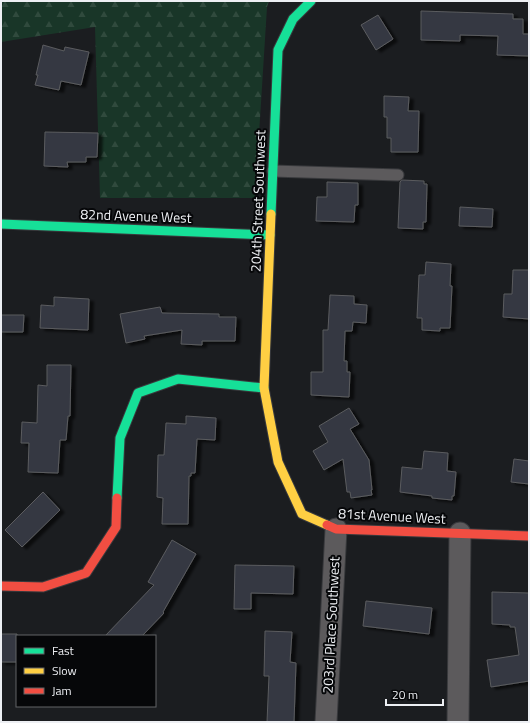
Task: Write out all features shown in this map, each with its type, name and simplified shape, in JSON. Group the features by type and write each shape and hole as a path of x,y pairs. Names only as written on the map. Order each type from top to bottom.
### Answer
{"street":[{"name":"204th Street Southwest","path":"264,388 278,50 294,19 311,1"},
{"name":"82nd Avenue West","path":"1,224 270,235"},
{"path":"1,586 43,587 86,573 116,527 120,438 138,393 178,379 264,388"},
{"name":"81st Avenue West","path":"264,388 278,462 302,514 336,529 529,536"},
{"name":"203rd Place Southwest","path":"326,722 336,529"},
{"path":"458,722 460,534"}],"lane":[{"path":"273,171 398,175"}],"green space":[{"path":"1,1 269,1 267,7 255,198 100,198 95,27 1,42"}],"building":[{"path":"421,11 513,14 513,19 523,19 523,34 529,34 529,56 497,55 498,36 460,35 460,41 421,40"},
{"path":"378,15 393,39 376,50 361,25"},
{"path":"43,45 64,51 65,47 89,52 81,85 61,81 59,90 35,85"},
{"path":"384,96 409,97 408,111 419,111 418,152 391,152 391,138 387,138 387,117 384,117"},
{"path":"45,132 98,133 97,157 86,157 86,162 67,162 68,167 44,166"},
{"path":"402,180 424,181 424,184 427,184 426,222 423,222 423,229 398,228 400,182"},
{"path":"327,182 358,183 358,205 355,205 354,222 316,221 317,197 327,197"},
{"path":"460,207 493,209 492,227 459,226"},
{"path":"426,262 451,264 450,286 452,286 450,328 440,328 440,331 422,330 422,318 417,318 419,275 425,275"},
{"path":"513,270 529,270 529,319 503,317 504,294 512,294"},
{"path":"330,295 354,296 354,304 367,305 366,323 353,322 352,331 345,331 344,361 347,361 347,372 350,372 349,397 311,395 311,372 323,372 323,330 328,330"},
{"path":"54,297 89,299 88,330 40,328 41,305 54,306"},
{"path":"160,307 162,313 219,314 219,317 236,317 235,341 202,341 202,345 181,344 182,330 144,336 145,339 126,343 120,314"},
{"path":"1,315 24,315 23,332 1,332"},
{"path":"47,365 71,365 70,416 68,416 66,440 60,440 58,473 28,472 29,443 21,443 22,422 37,423 38,385 47,386"},
{"path":"349,408 359,424 350,429 369,460 372,490 372,495 351,498 350,492 347,492 343,459 324,470 313,451 328,442 319,426"},
{"path":"186,416 216,418 215,440 197,439 195,473 191,473 191,476 189,476 188,524 162,524 163,498 157,497 158,455 164,455 166,423 186,424"},
{"path":"424,451 448,453 447,471 456,472 454,496 452,496 452,500 400,492 402,467 422,469"},
{"path":"514,459 529,461 529,484 511,482"},
{"path":"43,492 60,510 22,547 5,530"},
{"path":"172,540 196,554 163,612 164,613 143,635 106,635 154,585 148,582"},
{"path":"235,565 294,566 293,594 251,593 251,609 234,609"},
{"path":"492,592 529,593 529,681 491,687 487,660 519,655 515,627 510,627 510,625 492,624"},
{"path":"366,601 432,608 429,634 363,626"},
{"path":"265,631 292,632 290,662 296,663 294,722 267,722 269,676 264,676"},
{"path":"1,634 17,634 16,662 1,662"}],"traffic: fast":[{"path":"271,214 278,50 293,19 311,1"},
{"path":"1,224 270,235"},
{"path":"117,498 120,438 138,393 178,379 264,388"}],"traffic: slow":[{"path":"271,214 264,388 278,462 302,514 327,525"}],"traffic: jam":[{"path":"1,586 43,587 86,573 116,527 117,498"},
{"path":"327,525 336,529 529,536"}]}
